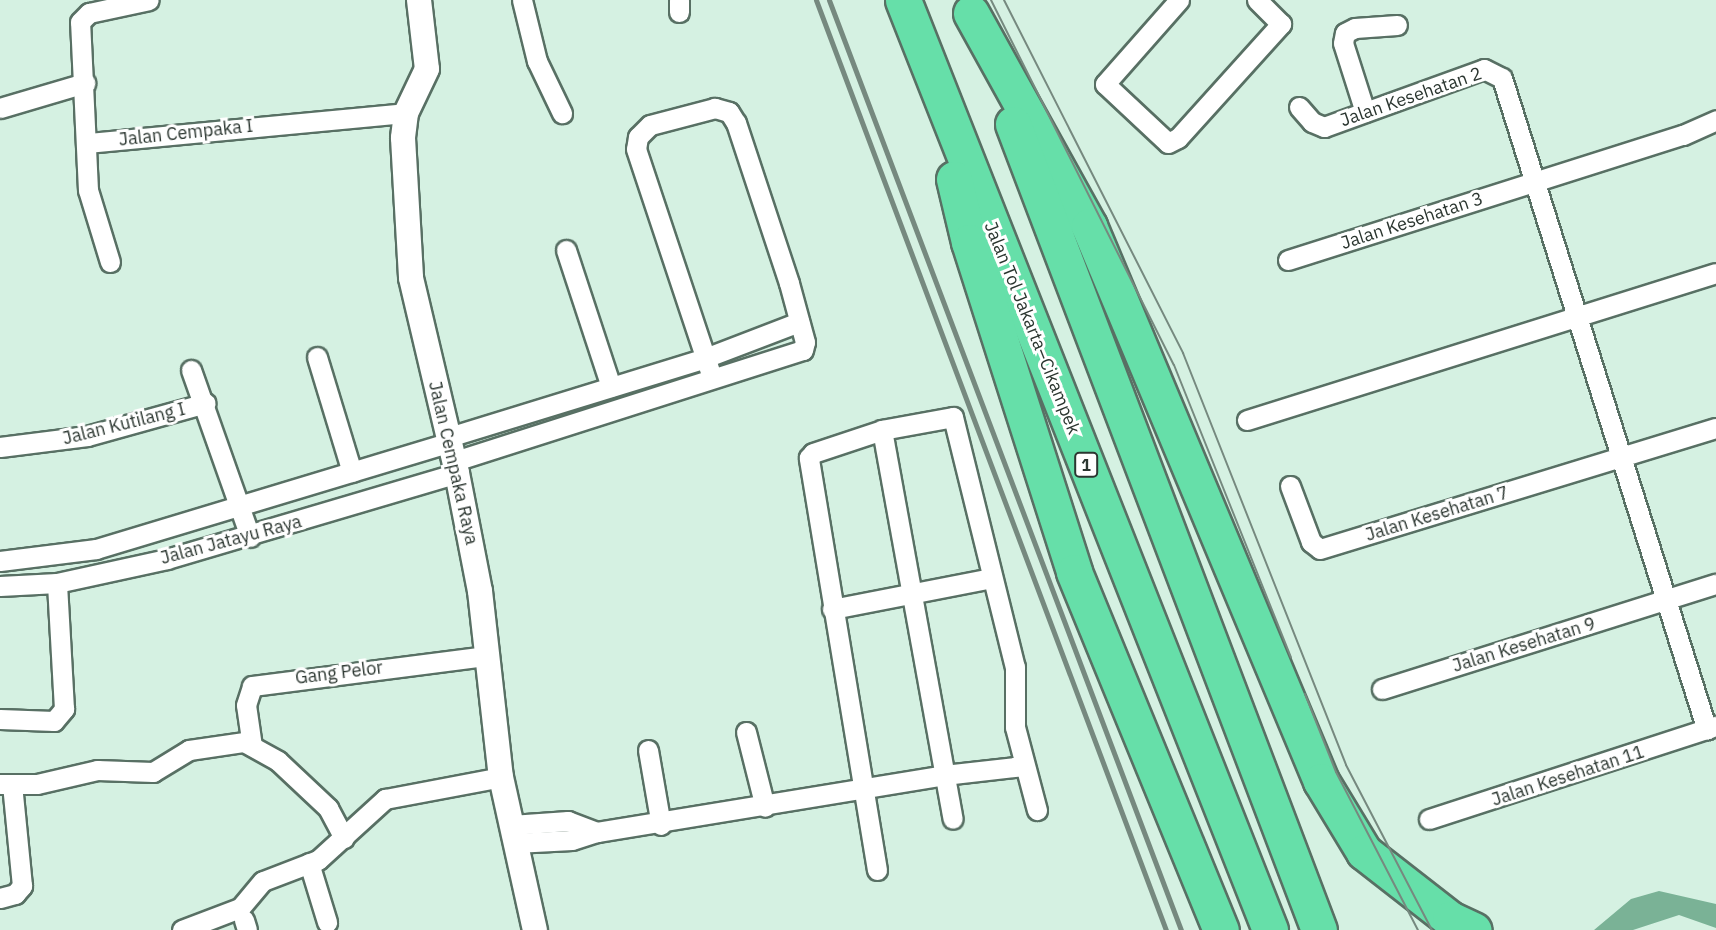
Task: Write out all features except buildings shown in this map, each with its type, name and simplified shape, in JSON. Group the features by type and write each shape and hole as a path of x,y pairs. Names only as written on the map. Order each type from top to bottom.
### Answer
{"highway":[{"name":"Jalan Tol Jakarta–Cikampek","path":"903,0 1270,930"},
{"path":"968,7 1319,930"},
{"path":"968,7 1089,226 1321,781 1364,852 1450,919 1474,930"},
{"path":"922,50 969,242 1070,560 1221,930"}],"street":[{"path":"110,262 88,190 82,16 149,0"},
{"name":"Jalan Cempaka Raya","path":"419,0 427,69 406,113 403,138 411,278 453,453 487,656 501,777 535,930"},
{"path":"522,0 537,61 562,113"},
{"path":"1179,0 1105,84 1168,144 1178,138 1281,24 1282,0"},
{"path":"1257,0 1281,24"},
{"path":"1365,112 1343,43 1345,33 1355,28 1397,25"},
{"name":"Jalan Kesehatan 2","path":"1299,107 1312,122 1324,127 1484,69 1495,70 1502,78 1536,182"},
{"path":"0,108 85,83"},
{"path":"453,453 712,377 803,350 805,342 799,322 729,112 715,108 650,125 638,136 636,149 712,377"},
{"name":"Jalan Cempaka I","path":"88,143 406,113"},
{"name":"Jalan Kesehatan 3","path":"1288,260 1536,182 1716,120"},
{"path":"1536,182 1666,600 1712,728"},
{"path":"566,250 611,387"},
{"path":"1247,420 1580,318 1716,273"},
{"path":"453,453 611,387 705,358 799,322"},
{"path":"317,357 352,472"},
{"path":"191,370 206,403 250,537"},
{"name":"Jalan Kutilang I","path":"0,447 87,436 206,403"},
{"path":"877,870 809,458 882,430 947,414 953,417 1015,667 1014,727 1037,810"},
{"path":"1622,457 1716,428"},
{"path":"882,430 909,594 953,819"},
{"name":"Jalan Jatayu Raya","path":"0,561 96,549 352,472 453,453"},
{"name":"Jalan Jatayu Raya","path":"0,586 57,583 250,537 453,453"},
{"name":"Jalan Kesehatan 7","path":"1290,486 1311,542 1320,549 1622,457"},
{"path":"832,609 992,578"},
{"path":"0,719 54,721 61,716 57,583"},
{"name":"Jalan Kesehatan 9","path":"1382,689 1716,584"},
{"name":"Gang Pelor","path":"252,746 246,705 252,686 487,656"},
{"name":"Jalan Kesehatan 11","path":"1429,820 1712,728"},
{"path":"746,732 765,807"},
{"path":"0,898 15,894 22,886 6,784 37,785 97,770 153,772 189,750 232,742 252,746 278,761 328,808 344,838"},
{"path":"648,750 661,825"},
{"path":"513,834 572,839 597,832 661,825 944,775 1023,766"},
{"path":"183,930 240,908 263,881 309,863 344,838 385,799 501,777"},
{"path":"513,834 540,824 578,822 597,832"},
{"path":"309,863 327,922"}],"shaded area":[{"path":"1659,891 1716,904 1716,928 1679,915 1633,930 1594,930 1631,899"}],"tram line":[{"path":"991,0 1174,365 1291,658"},
{"path":"1004,0 1183,353 1346,765 1432,930"},
{"path":"1305,694 1336,772 1418,930"}],"railway":[{"path":"816,0 1166,930"},
{"path":"829,0 1181,930"}]}
